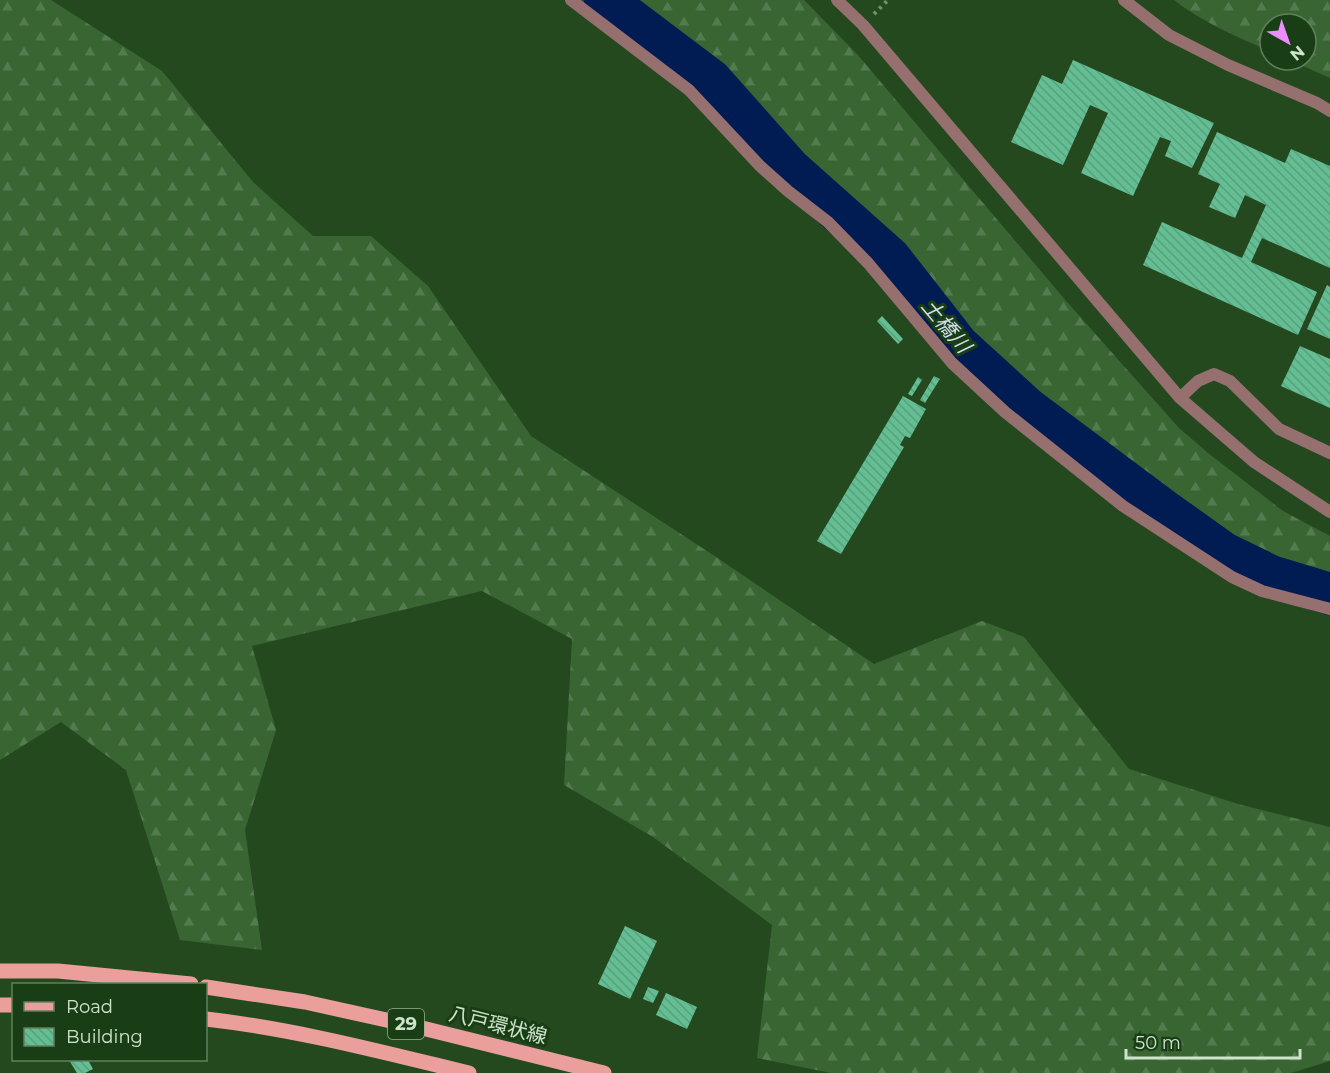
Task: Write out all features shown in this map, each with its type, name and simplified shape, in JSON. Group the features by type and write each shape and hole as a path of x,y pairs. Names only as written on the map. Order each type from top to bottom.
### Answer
{"main road":[{"path":"0,971 58,971 181,983"},
{"name":"八戸環状線","path":"207,987 305,1002 604,1073"},
{"name":"29","path":"207,1019 255,1024 469,1073"}],"street":[{"path":"571,0 689,90 760,166 828,222 868,263 952,363 1005,412 1123,506 1232,577 1262,591 1330,609"},
{"path":"837,0 863,25 1180,398 1254,462 1330,513"},
{"path":"1124,0 1169,35 1228,65 1317,103 1330,111"},
{"path":"1180,398 1198,381 1214,374 1230,381 1280,429 1330,453"}],"path":[{"path":"869,19 888,0"}],"green space":[{"path":"0,0 51,0 162,71 253,182 313,236 371,236 428,286 531,436 874,664 982,621 1024,637 1129,769 1238,804 1330,827 1330,1061 1291,1073 831,1073 757,1058 772,925 653,837 564,785 572,639 482,591 252,646 276,730 245,830 262,950 180,940 126,770 61,722 0,760"},
{"path":"615,0 804,0 857,54 1067,302 1178,427 1283,511 1330,536 1330,585 1280,572 1239,551 1198,525 1191,514 1148,483 1128,477 1032,405 960,340 919,285 918,263 906,251 892,248 790,160 716,73"},
{"path":"1174,0 1330,0 1330,78 1317,72 1318,12 1258,12 1258,46 1233,35"}],"building":[{"path":"1073,60 1214,123 1192,168 1165,156 1171,141 1160,137 1133,196 1081,173 1108,113 1090,105 1063,165 1011,142 1042,75 1062,84"},
{"path":"1217,132 1285,163 1291,149 1330,166 1330,268 1262,238 1251,262 1317,292 1298,335 1143,265 1162,222 1242,258 1266,205 1245,195 1235,218 1209,207 1220,184 1198,174"},
{"path":"1327,285 1330,287 1330,339 1307,329"},
{"path":"882,316 903,339 898,344 877,321"},
{"path":"1300,346 1330,359 1330,408 1281,386"},
{"path":"934,376 940,379 925,403 920,400"},
{"path":"918,377 922,380 912,396 908,394"},
{"path":"903,396 926,409 910,438 905,436 900,445 904,447 841,554 817,541"},
{"path":"625,926 657,941 630,999 598,984"},
{"path":"648,987 659,991 653,1003 643,999"},
{"path":"666,993 697,1007 687,1029 656,1015"},
{"path":"70,1061 89,1061 93,1069 85,1073 77,1073"}],"waterway":[{"name":"土橋川","path":"605,0 711,80 790,169 890,258 958,345 1027,408 1224,553 1271,576 1330,594"}]}
